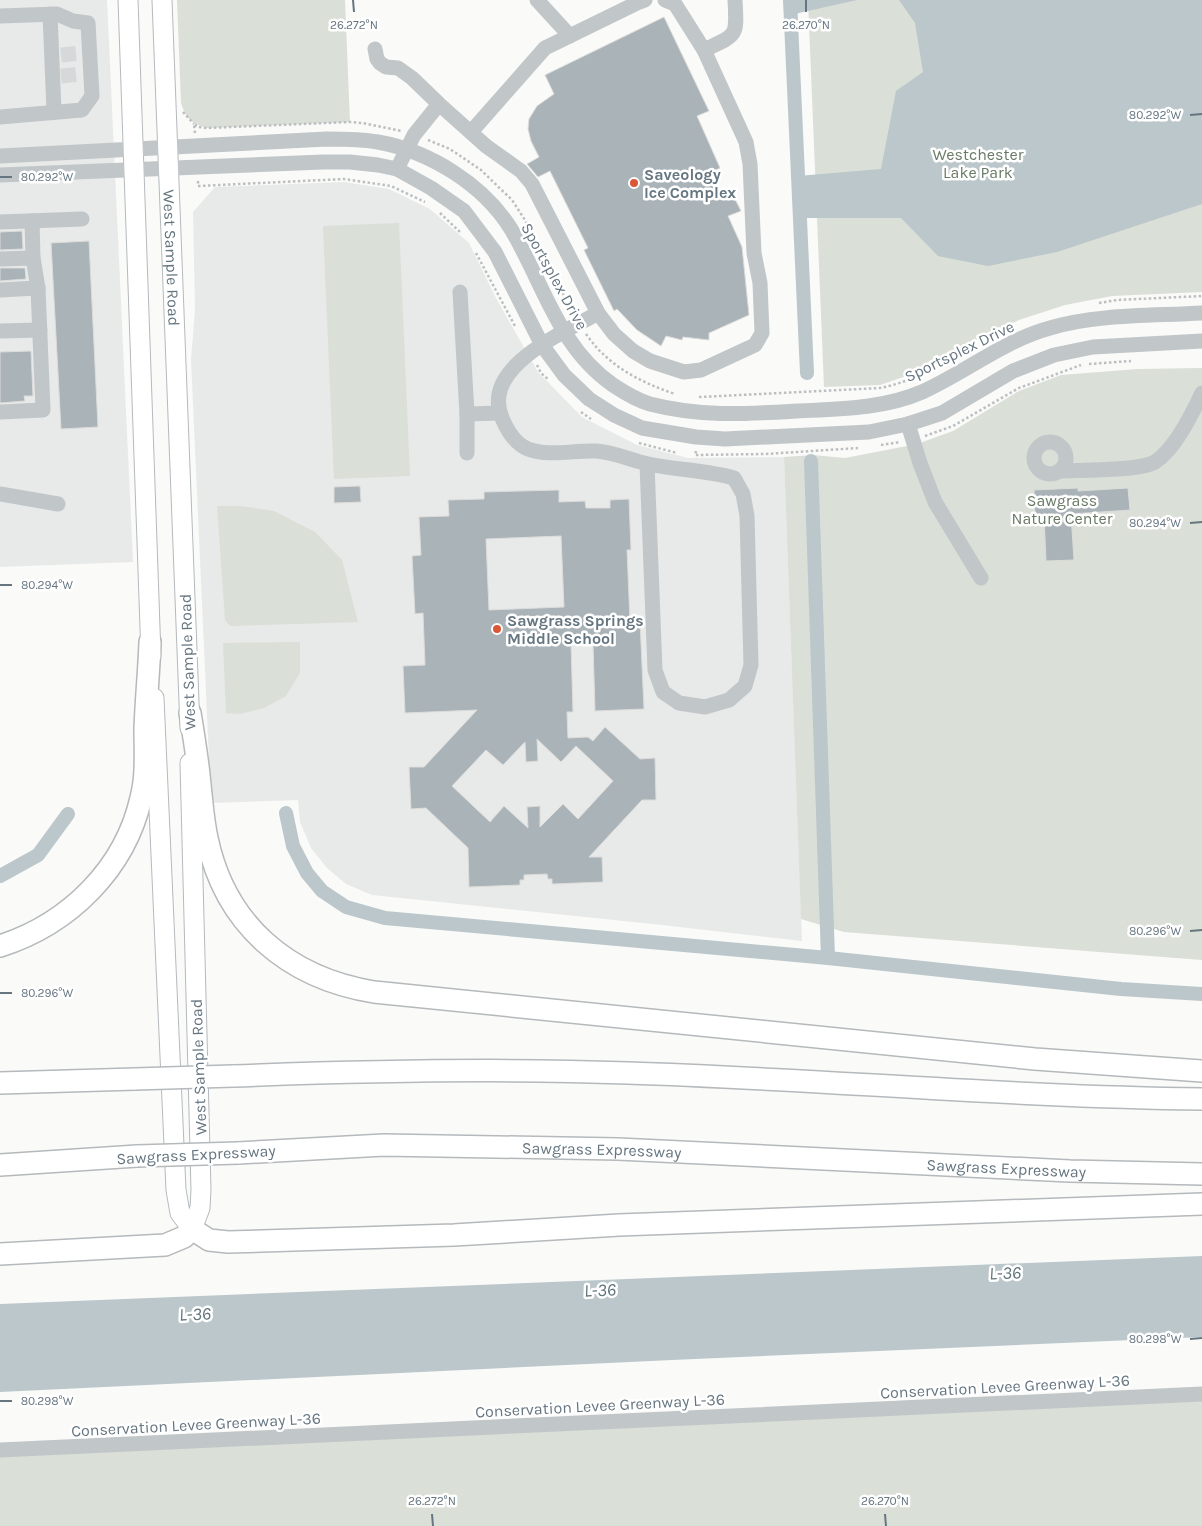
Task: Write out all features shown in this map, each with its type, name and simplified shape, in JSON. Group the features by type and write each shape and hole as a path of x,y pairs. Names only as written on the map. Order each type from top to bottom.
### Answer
{"highway":[{"path":"0,946 38,930 64,914 99,881 125,842 138,812 144,783 150,642"},
{"path":"190,713 207,839 215,869 225,890 247,924 270,947 298,966 327,981 374,992 1035,1059 1202,1071"},
{"path":"0,1083 135,1080 380,1070 628,1073 1022,1093 1202,1099"},
{"name":"Sawgrass Expressway","path":"0,1166 137,1156 384,1145 618,1149 1070,1171 1202,1174"},
{"path":"0,1254 165,1245 184,1237 192,1229 203,1237 215,1241 237,1242 454,1235 619,1225 1202,1204"}],"main road":[{"name":"West Sample Road","path":"128,0 150,642 157,737 176,1190 180,1213 192,1229"},
{"name":"West Sample Road","path":"162,0 190,713 190,782 201,1190 200,1208 192,1229"}],"street":[{"path":"537,0 570,36"},
{"path":"471,132 545,48 637,2 645,0"},
{"path":"375,49 380,64 386,67 398,68 412,78 486,146 521,171 532,184 598,313 614,334 633,351 650,361 684,372 702,370 755,345 762,333 760,283 754,253 750,164 746,142 704,50 674,4 665,0"},
{"path":"704,50 733,34 736,27 736,0"},
{"path":"54,10 57,77 54,111"},
{"path":"0,16 54,10 73,21 88,23 87,74 92,96 82,110 0,116"},
{"path":"397,170 414,135 439,104"},
{"name":"Sportsplex Drive","path":"0,156 327,139 376,141 406,149 425,156 460,177 487,200 510,228 554,317 582,358 603,378 627,394 648,403 698,413 724,415 848,409 893,401 920,393 963,371 1003,347 1050,328 1100,319 1202,313"},
{"path":"0,175 350,162 378,165 397,170 431,188 464,211 495,252 536,350 589,399 614,415 642,428 696,437 725,439 855,434 902,425 942,413 1013,371 1054,355 1094,347 1202,341"},
{"path":"0,222 82,219"},
{"path":"0,412 43,410 38,288 33,258 32,221"},
{"path":"0,259 33,258"},
{"path":"0,290 38,288"},
{"path":"460,292 467,414 467,453"},
{"path":"598,313 564,332 519,361 510,369 502,384 498,400 499,413 506,428 517,441 527,448 542,452 606,452 647,464 715,473 734,478 743,494 747,516 751,666 745,686 729,700 705,707 679,703 663,692 655,670 647,464"},
{"path":"0,331 40,330"},
{"path":"1060,471 1137,467 1154,463 1165,454 1185,425 1202,393"},
{"path":"893,401 935,502 981,578"},
{"path":"642,428 648,403"},
{"path":"467,414 499,413"},
{"path":"0,494 58,504"},
{"name":"Conservation Levee Greenway L-36","path":"0,1450 1202,1394"}],"path":[{"path":"196,146 194,124 198,127 207,128 362,123 414,135 450,149 481,170 512,200 525,220 579,324 590,341 612,364 644,382 678,395"},
{"path":"197,167 198,186 344,179 391,186 432,206"},
{"path":"439,212 464,236"},
{"path":"475,250 518,331"},
{"path":"1091,304 1117,300 1202,296"},
{"path":"536,350 541,373 554,385"},
{"path":"694,396 880,388 927,372 943,364"},
{"path":"698,413 699,397"},
{"path":"578,409 593,420"},
{"path":"635,442 682,454"},
{"path":"689,454 696,455"}],"shaded area":[{"path":"0,0 107,0 133,562 0,567"},
{"name":"Sawgrass Springs Middle School","path":"344,182 389,189 430,209 469,243 496,298 538,372 582,417 637,445 688,458 784,457 802,941 372,895 346,884 327,868 311,848 300,822 298,800 211,803 191,360 195,310 193,212 215,187"}],"green space":[{"path":"177,0 345,0 350,122 207,128 193,122 187,117 181,103"},
{"name":"Westchester Lake Park","path":"808,0 1202,0 1202,292 1112,296 1065,305 1019,320 983,336 924,370 880,385 824,387"},
{"path":"399,223 410,476 334,479 323,226"},
{"name":"Sawgrass Nature Center","path":"1202,368 1202,960 844,932 801,919 784,457 813,455 845,458 917,444 953,431 1019,391 1061,375 1138,369"},
{"path":"217,506 240,506 274,511 315,532 342,560 358,622 230,626 225,620"},
{"path":"300,642 300,673 286,696 264,708 240,714 226,713 223,643"},
{"path":"1202,1394 1202,1526 0,1526 0,1450"}],"water":[{"path":"790,0 857,0 790,15"},
{"path":"899,0 1202,0 1202,204 1057,252 988,266 938,256 901,218 800,218 798,176 881,169 896,91 923,72 915,23"},
{"name":"L-36","path":"1202,1256 1202,1337 0,1392 0,1304"}],"building":[{"name":"Saveology Ice Complex","path":"664,17 709,111 697,116 720,168 707,174 718,197 731,191 741,211 728,216 742,247 749,315 709,333 709,340 683,337 682,340 666,336 661,346 637,330 617,309 614,311 584,250 588,248 550,171 538,177 527,164 539,157 531,141 528,129 529,119 537,106 554,94 545,75"},
{"path":"22,231 23,249 0,250 0,232"},
{"path":"89,241 98,427 61,429 51,243"},
{"path":"0,268 25,268 26,279 0,281"},
{"path":"31,351 33,396 24,396 25,401 0,403 0,352"},
{"path":"360,486 361,502 334,503 334,487"},
{"path":"1078,488 1078,491 1128,488 1130,510 1071,514 1074,560 1046,561 1044,516 1035,516 1034,490"},
{"path":"559,490 559,502 585,501 586,508 610,508 610,500 629,499 631,550 627,550 630,622 640,621 644,709 595,711 593,643 571,644 573,712 567,712 568,738 588,737 593,741 605,727 640,759 655,758 656,800 642,800 589,857 602,857 603,882 552,884 552,879 548,879 547,874 524,875 524,880 520,880 520,885 469,887 468,848 426,808 411,809 409,767 424,767 477,710 405,713 403,666 425,665 423,613 415,614 412,556 421,555 419,517 449,516 448,500 484,499 484,492","holes":["561,536 564,607 489,610 486,539","537,739 561,762 576,746 613,781 578,819 563,804 540,827 540,806 527,807 528,828 504,806 490,822 452,786 486,750 503,765 525,742 526,762 538,761"]}],"waterway":[{"path":"790,0 807,373"},
{"path":"811,461 828,958"},
{"path":"286,813 293,846 307,873 322,891 346,907 385,918 828,958 1121,989 1202,994"},
{"path":"0,876 38,855 68,814"}],"tunnel":[{"path":"61,55 82,53"},
{"path":"61,76 83,74"}],"place":[{"name":"Saveology Ice Complex","path":"634,183"},
{"name":"Sawgrass Springs Middle School","path":"497,629"}]}
